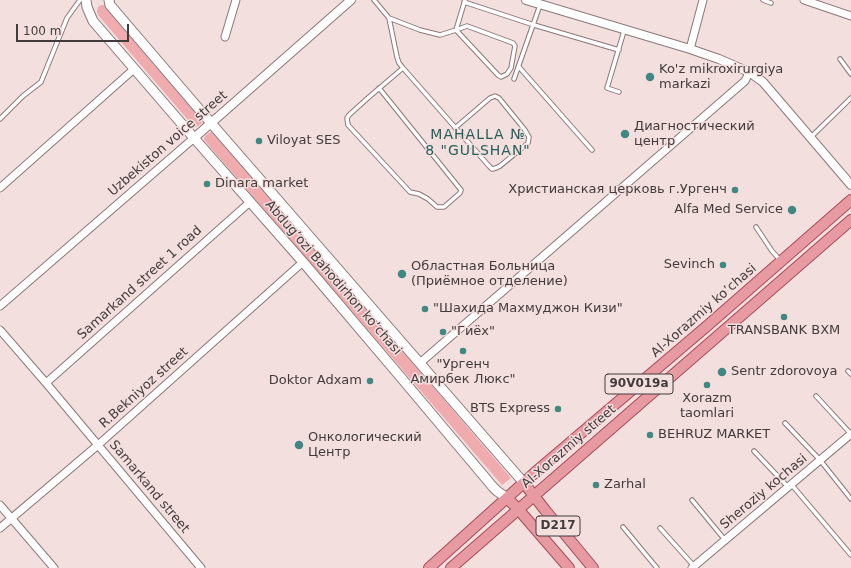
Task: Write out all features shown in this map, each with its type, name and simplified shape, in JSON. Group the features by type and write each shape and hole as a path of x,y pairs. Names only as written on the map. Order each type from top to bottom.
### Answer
{"main road":[{"name":"Abdug’ozi Bahodirhon ko’chasi","path":"86,0 87,7 93,21 303,262 493,487 518,509 569,568"},
{"name":"Abdug’ozi Bahodirhon ko’chasi","path":"109,0 110,5 211,123 524,483 593,568"},
{"name":"Al-Xorazmiy ko’chasi","path":"429,568 524,483 851,200"},
{"name":"Al-Xorazmiy street","path":"450,568 851,220"}],"street":[{"path":"225,37 236,0"},
{"name":"Uzbekiston voice street","path":"0,306 351,0"},
{"path":"526,0 719,59 749,72 763,82 851,184"},
{"path":"690,50 703,0"},
{"path":"804,0 851,16"},
{"path":"0,188 134,69"},
{"path":"420,363 744,81 749,72"},
{"name":"Samarkand street 1 road","path":"46,383 250,202"},
{"name":"R.Bekniyoz street","path":"0,528 98,445 303,262"},
{"name":"Samarkand street","path":"0,330 201,568"},
{"name":"Sheroziy kochasi","path":"693,567 851,434"},
{"path":"0,505 54,568"}],"lane":[{"path":"0,119 23,96 41,82 67,18 80,0"},
{"path":"374,0 389,18 399,63 455,128 492,169 500,166 528,143 529,137 499,98 495,96 490,98 455,128"},
{"path":"763,0 771,2"},
{"path":"456,30 465,1 619,50"},
{"path":"514,79 540,4"},
{"path":"389,18 440,36 456,30 467,26 513,43 515,46 514,54 511,68 507,74 501,77 498,75 456,30"},
{"path":"619,92 607,88 625,30"},
{"path":"840,59 851,74"},
{"path":"379,88 461,190 460,193 444,207 437,207 428,198 410,192 348,125 348,115 379,88 403,68"},
{"path":"519,68 592,150"},
{"path":"811,137 851,98"},
{"path":"756,227 772,251 781,261"},
{"path":"848,370 851,374"},
{"path":"816,396 851,434"},
{"path":"785,423 820,460 851,499"},
{"path":"754,451 789,486 851,555"},
{"path":"692,500 725,540"},
{"path":"623,527 657,568"},
{"path":"660,528 693,567"}],"shaded area":[{"path":"101,5 106,5 202,119 202,123 194,127 98,15 98,7"},
{"path":"212,131 215,132 511,478 502,485 204,140 205,136"}],"place":[{"name":"Ko'z mikroxirurgiya markazi","path":"650,77"},
{"name":"Диагностический центр","path":"625,134"},
{"name":"Viloyat SES","path":"259,141"},
{"name":"Dinara market","path":"207,184"},
{"name":"Христианская церковь г.Ургенч","path":"735,190"},
{"name":"Alfa Med Service","path":"792,210"},
{"name":"Sevinch","path":"723,265"},
{"name":"Областная Больница (Приёмное отделение)","path":"402,274"},
{"name":"\"Шахида Махмуджон Кизи\"","path":"425,309"},
{"name":"TRANSBANK BXM","path":"784,317"},
{"name":"\"Гиёх\"","path":"443,332"},
{"name":"\"Ургенч Амирбек Люкс\"","path":"463,351"},
{"name":"Sentr zdorovoya","path":"722,372"},
{"name":"Doktor Adxam","path":"370,381"},
{"name":"Xorazm taomlari","path":"707,385"},
{"name":"BTS Express","path":"558,409"},
{"name":"BEHRUZ MARKET","path":"650,435"},
{"name":"Онкологический Центр","path":"299,445"},
{"name":"Zarhal","path":"596,485"}],"district":[{"name":"MAHALLA № 8 \"GULSHAN\"","path":"478,144"}]}
